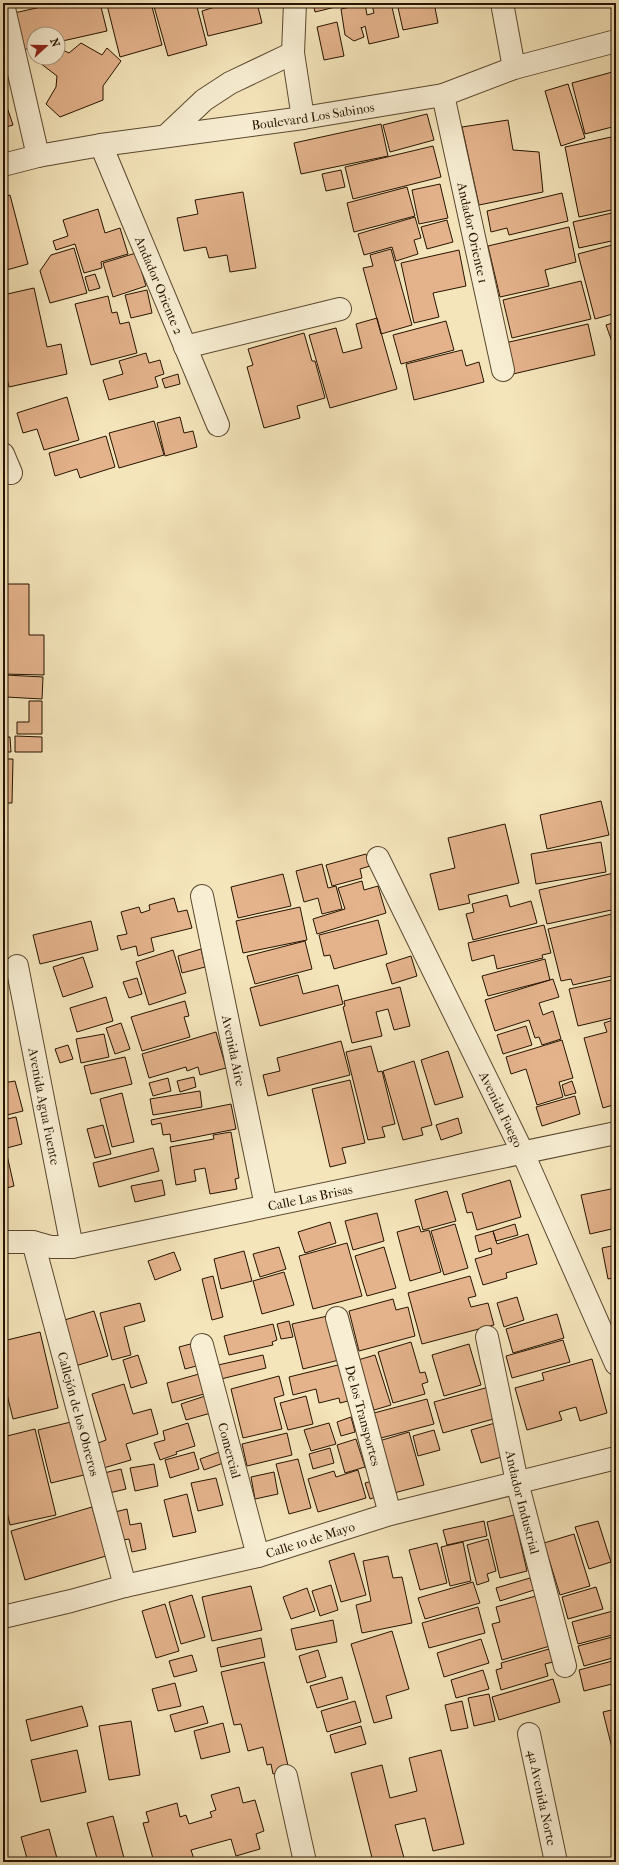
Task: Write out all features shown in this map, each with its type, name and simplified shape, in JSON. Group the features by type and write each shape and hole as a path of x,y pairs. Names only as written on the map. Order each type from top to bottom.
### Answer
{"street":[{"path":"295,3 293,53 303,118"},
{"path":"502,3 514,68"},
{"path":"3,4 38,156"},
{"name":"Boulevard Los Sabinos","path":"3,166 38,156 101,145 303,118 443,95 514,68 616,41"},
{"path":"167,135 204,100 224,87 293,53"},
{"name":"Andador Oriente 1","path":"443,95 503,370"},
{"name":"Andador Oriente 2","path":"101,145 218,425"},
{"path":"185,347 340,309"},
{"name":"Avenida Fuego","path":"378,858 522,1151 616,1364"},
{"name":"Avenida Aire","path":"202,896 266,1206"},
{"name":"Avenida Agua Fuente","path":"17,966 72,1247"},
{"name":"Calle Las Brisas","path":"3,1242 33,1242 51,1247 72,1247 522,1151 616,1133"},
{"name":"Callejón de los Obreros","path":"33,1242 125,1586"},
{"name":"De los Transportes","path":"336,1318 390,1514"},
{"name":"Andador Industrial","path":"487,1337 517,1482 565,1666"},
{"name":"Comercial","path":"202,1345 258,1556"},
{"name":"Calle 1o de Mayo","path":"3,1617 71,1601 125,1586 258,1556 390,1514 616,1458"},
{"name":"4a Avenida Norte","path":"529,1734 556,1862"},
{"path":"286,1776 305,1862"}],"building":[{"path":"59,3 100,3 107,31 66,40 66,26 26,26 26,49 23,50 14,13"},
{"path":"115,3 151,3 162,45 120,57 107,5"},
{"path":"153,3 196,3 207,45 168,56"},
{"path":"217,3 257,3 262,23 208,36 202,11 218,6"},
{"path":"313,3 352,3 315,12"},
{"path":"391,3 399,37 369,44 365,26 362,28 361,27 364,37 354,41 345,35 341,9 365,4 367,15 374,13 372,5"},
{"path":"397,3 434,3 438,23 403,30"},
{"path":"337,22 344,56 324,60 317,27"},
{"path":"81,43 102,55 107,48 121,61 103,86 103,100 60,117 46,104 56,87 57,76 44,66 66,66 66,52 69,53"},
{"path":"616,71 616,126 585,134 572,83"},
{"path":"568,84 585,138 561,146 545,91"},
{"path":"3,95 13,125 3,128"},
{"path":"427,114 434,140 390,152 383,125"},
{"path":"508,120 513,150 539,152 543,192 479,205 462,127"},
{"path":"381,124 388,156 301,174 294,143"},
{"path":"616,136 616,209 579,217 565,147"},
{"path":"433,146 441,177 353,199 345,167"},
{"path":"341,170 345,187 326,191 322,174"},
{"path":"440,184 448,218 419,224 412,190"},
{"path":"407,187 415,216 354,232 347,203"},
{"path":"243,192 256,268 230,272 227,255 209,258 206,247 184,251 177,218 198,214 195,200"},
{"path":"562,193 568,221 509,235 507,228 491,232 487,211"},
{"path":"10,195 28,264 3,271 3,197"},
{"path":"98,209 105,233 120,228 128,254 101,262 102,268 84,273 75,244 56,250 53,241 68,236 63,220"},
{"path":"616,212 616,240 579,248 573,222"},
{"path":"415,217 421,238 414,240 418,254 396,261 392,247 364,255 358,234"},
{"path":"447,220 453,242 427,249 421,227"},
{"path":"569,227 576,262 545,270 549,286 500,297 488,246"},
{"path":"616,244 616,313 595,319 578,254"},
{"path":"74,248 87,293 50,303 40,271 51,255"},
{"path":"391,249 412,325 381,334 363,268 373,266 370,255"},
{"path":"459,250 466,286 433,293 439,317 414,323 401,263"},
{"path":"136,253 146,286 113,297 103,263"},
{"path":"95,274 100,288 89,291 85,277"},
{"path":"581,281 591,319 512,338 503,300"},
{"path":"34,288 47,347 61,344 67,374 9,387 3,362 3,295"},
{"path":"147,290 152,313 131,318 125,295"},
{"path":"108,296 112,313 117,312 120,324 129,322 137,353 91,365 75,304"},
{"path":"377,318 397,389 330,408 309,335 336,328 343,353 362,348 356,324"},
{"path":"446,321 454,350 401,364 393,335"},
{"path":"616,322 616,353 606,325"},
{"path":"588,324 595,355 513,374 505,343"},
{"path":"304,333 312,361 315,361 325,398 297,406 300,418 264,428 247,367 253,365 248,349"},
{"path":"462,350 466,366 479,362 484,382 414,400 406,364"},
{"path":"146,353 149,363 160,360 164,374 155,377 158,387 109,400 103,380 123,374 119,361"},
{"path":"178,374 180,384 165,388 162,379"},
{"path":"67,397 79,440 44,450 37,429 23,433 17,413"},
{"path":"180,417 184,433 193,431 197,447 165,456 157,423"},
{"path":"154,421 164,455 119,468 109,433"},
{"path":"106,436 115,467 80,478 77,469 55,476 49,453"},
{"path":"3,584 29,584 29,635 44,635 44,675 3,674"},
{"path":"6,675 43,677 42,699 6,697"},
{"path":"29,701 42,701 42,734 17,734 17,722 29,722"},
{"path":"15,736 42,737 42,752 15,752"},
{"path":"3,737 10,737 11,752 3,752"},
{"path":"3,759 13,759 12,803 3,803"},
{"path":"601,801 609,835 547,849 540,815"},
{"path":"505,824 519,883 468,895 470,903 439,910 430,874 455,868 448,838"},
{"path":"601,842 606,872 536,884 531,854"},
{"path":"366,854 370,866 360,869 362,878 332,886 326,865"},
{"path":"322,864 328,888 336,886 342,909 322,914 318,898 304,902 296,871"},
{"path":"614,873 616,884 616,909 547,924 539,890"},
{"path":"283,874 291,906 238,918 231,887"},
{"path":"362,881 364,890 378,886 386,913 317,934 313,919 345,909 338,888"},
{"path":"507,895 510,907 531,901 537,923 473,940 466,914 474,912 472,904"},
{"path":"174,898 178,912 187,910 192,928 151,938 154,951 138,956 136,946 121,950 117,936 127,934 121,912 139,907 141,913 150,910 149,905"},
{"path":"300,907 307,940 243,953 236,921"},
{"path":"616,913 616,975 573,985 571,979 561,981 548,929"},
{"path":"378,920 387,954 334,969 330,955 324,956 319,935"},
{"path":"91,921 98,950 40,964 33,935"},
{"path":"544,925 551,953 542,955 543,958 497,969 494,955 472,961 468,943"},
{"path":"305,941 312,969 255,984 247,956"},
{"path":"201,949 205,967 182,973 178,956"},
{"path":"173,950 186,993 149,1005 136,962"},
{"path":"411,956 417,976 392,984 386,964"},
{"path":"83,957 93,987 63,997 53,967"},
{"path":"545,959 550,980 488,996 482,976"},
{"path":"298,975 303,994 338,985 343,1004 260,1026 250,988"},
{"path":"137,978 142,994 129,998 123,982"},
{"path":"553,979 559,997 539,1003 543,1015 553,1011 561,1039 542,1045 539,1037 535,1038 529,1020 495,1031 485,1000"},
{"path":"616,979 616,1017 578,1026 569,989"},
{"path":"400,987 410,1026 394,1030 388,1009 376,1012 382,1036 352,1043 343,1007 345,1006 344,1001"},
{"path":"106,997 113,1021 77,1032 70,1008"},
{"path":"185,1001 189,1016 184,1017 190,1037 142,1051 131,1017"},
{"path":"616,1019 616,1104 603,1108 584,1038 607,1032 604,1023"},
{"path":"121,1023 130,1049 115,1054 106,1028"},
{"path":"526,1026 532,1045 503,1054 497,1035"},
{"path":"216,1032 226,1068 200,1075 198,1067 187,1071 186,1067 149,1078 142,1054"},
{"path":"104,1034 109,1057 81,1063 76,1039"},
{"path":"562,1040 573,1078 559,1082 563,1097 537,1105 526,1069 511,1074 506,1057"},
{"path":"341,1041 350,1075 268,1096 263,1075 280,1071 277,1058"},
{"path":"68,1045 73,1059 60,1063 55,1049"},
{"path":"371,1046 378,1072 382,1071 395,1124 382,1127 385,1137 368,1140 346,1052"},
{"path":"448,1051 463,1097 435,1105 421,1060"},
{"path":"125,1057 132,1084 91,1094 84,1066"},
{"path":"414,1061 432,1125 421,1128 423,1135 403,1140 383,1071"},
{"path":"194,1077 196,1087 180,1092 177,1081"},
{"path":"168,1078 171,1091 153,1096 149,1083"},
{"path":"350,1080 365,1143 342,1148 346,1163 330,1167 312,1089"},
{"path":"15,1081 23,1111 3,1116 3,1083"},
{"path":"572,1081 576,1093 565,1096 562,1085"},
{"path":"200,1091 202,1107 153,1115 150,1099"},
{"path":"122,1093 134,1142 112,1147 100,1099"},
{"path":"575,1096 580,1114 542,1126 536,1107"},
{"path":"231,1104 236,1129 171,1142 170,1134 163,1135 161,1123 152,1125 151,1120"},
{"path":"16,1117 22,1144 3,1149 3,1120"},
{"path":"458,1118 462,1133 441,1140 436,1125"},
{"path":"103,1125 111,1154 95,1158 87,1129"},
{"path":"231,1132 239,1178 235,1179 237,1189 210,1194 205,1168 194,1170 196,1181 176,1185 170,1147 214,1139 213,1135"},
{"path":"153,1148 159,1171 99,1187 93,1163"},
{"path":"7,1155 14,1186 3,1189 3,1156"},
{"path":"162,1180 165,1195 135,1202 131,1186"},
{"path":"510,1180 521,1217 477,1230 472,1212 467,1213 462,1194"},
{"path":"616,1188 616,1228 590,1234 581,1195"},
{"path":"447,1191 456,1221 423,1230 415,1200"},
{"path":"377,1213 384,1241 353,1250 345,1221"},
{"path":"330,1222 336,1243 305,1253 298,1232"},
{"path":"455,1224 468,1268 444,1275 431,1231"},
{"path":"515,1224 518,1235 496,1241 493,1231"},
{"path":"419,1226 421,1232 429,1230 441,1272 410,1281 397,1232"},
{"path":"493,1231 497,1244 528,1234 537,1264 506,1273 507,1278 483,1285 475,1259 492,1254 491,1248 479,1252 475,1236"},
{"path":"347,1243 362,1296 313,1309 299,1256"},
{"path":"616,1245 616,1277 608,1279 602,1248"},
{"path":"279,1247 286,1269 260,1277 253,1254"},
{"path":"384,1247 396,1288 367,1296 355,1256"},
{"path":"244,1251 252,1281 221,1289 214,1259"},
{"path":"174,1252 181,1270 155,1280 148,1261"},
{"path":"284,1272 294,1305 262,1314 253,1281"},
{"path":"213,1276 223,1317 212,1320 202,1279"},
{"path":"470,1276 476,1296 468,1298 471,1307 488,1303 494,1325 422,1344 408,1293"},
{"path":"517,1297 524,1320 504,1327 497,1303"},
{"path":"393,1299 396,1310 408,1307 415,1336 359,1351 349,1311"},
{"path":"140,1303 145,1321 124,1327 131,1355 112,1360 100,1313"},
{"path":"94,1311 108,1356 72,1367 58,1322"},
{"path":"557,1314 564,1338 513,1353 506,1329"},
{"path":"332,1315 343,1359 303,1369 292,1324"},
{"path":"289,1321 293,1337 281,1339 277,1324"},
{"path":"273,1324 277,1340 272,1342 273,1345 229,1355 224,1336"},
{"path":"40,1332 58,1408 13,1419 3,1378 3,1341"},
{"path":"563,1340 570,1362 512,1378 506,1356"},
{"path":"198,1342 204,1364 185,1369 179,1347"},
{"path":"411,1342 420,1373 425,1372 428,1382 422,1384 425,1394 393,1403 378,1352"},
{"path":"469,1344 481,1385 444,1396 432,1355"},
{"path":"138,1355 147,1383 131,1388 123,1360"},
{"path":"263,1355 266,1368 221,1379 218,1365"},
{"path":"375,1355 391,1405 374,1410 358,1360"},
{"path":"592,1359 607,1413 580,1421 576,1407 559,1412 562,1420 527,1430 515,1388 544,1380 542,1373"},
{"path":"342,1364 352,1400 340,1403 339,1398 319,1403 316,1389 293,1395 289,1377"},
{"path":"199,1374 204,1394 172,1403 167,1383"},
{"path":"279,1376 284,1395 274,1398 282,1429 243,1438 231,1389"},
{"path":"124,1384 133,1414 151,1409 158,1434 126,1444 131,1460 100,1469 93,1445 106,1440 92,1394"},
{"path":"489,1387 497,1418 443,1433 434,1402"},
{"path":"205,1396 211,1413 186,1420 181,1404"},
{"path":"306,1396 313,1424 288,1430 280,1403"},
{"path":"427,1399 434,1424 381,1438 374,1413"},
{"path":"351,1417 355,1432 341,1436 337,1422"},
{"path":"75,1421 88,1474 51,1483 38,1430"},
{"path":"188,1423 195,1446 176,1452 177,1454 160,1460 154,1443 165,1440 163,1431"},
{"path":"329,1423 336,1444 311,1451 304,1430"},
{"path":"495,1423 505,1456 481,1463 471,1430"},
{"path":"35,1429 56,1515 10,1525 3,1494 3,1437"},
{"path":"434,1430 440,1450 418,1456 413,1436"},
{"path":"409,1432 424,1485 394,1493 379,1441"},
{"path":"287,1433 292,1455 247,1466 242,1444"},
{"path":"356,1439 365,1467 345,1473 337,1445"},
{"path":"330,1448 334,1463 313,1469 309,1454"},
{"path":"222,1451 226,1462 204,1470 200,1459"},
{"path":"194,1452 199,1469 170,1478 165,1460"},
{"path":"298,1459 311,1508 289,1514 276,1464"},
{"path":"154,1464 158,1486 135,1491 130,1468"},
{"path":"121,1469 126,1489 109,1493 104,1473"},
{"path":"358,1470 366,1498 318,1512 308,1479 334,1471 336,1477"},
{"path":"274,1472 278,1494 255,1499 251,1477"},
{"path":"216,1478 223,1505 198,1511 191,1483"},
{"path":"377,1480 382,1495 370,1499 365,1483"},
{"path":"187,1494 196,1532 173,1537 164,1500"},
{"path":"92,1507 106,1556 25,1580 11,1531"},
{"path":"127,1509 130,1525 141,1523 146,1549 132,1552 129,1539 117,1541 111,1513"},
{"path":"514,1515 527,1571 500,1578 487,1522"},
{"path":"484,1521 487,1536 447,1545 443,1530"},
{"path":"598,1521 611,1562 589,1569 575,1527"},
{"path":"574,1534 590,1586 560,1595 544,1543"},
{"path":"488,1539 496,1571 487,1574 489,1581 477,1585 467,1545"},
{"path":"463,1542 471,1581 450,1586 441,1547"},
{"path":"437,1543 447,1583 420,1590 409,1550"},
{"path":"354,1553 366,1595 341,1602 329,1561"},
{"path":"388,1556 393,1578 402,1577 412,1623 362,1633 356,1605 371,1601 363,1561"},
{"path":"530,1578 534,1590 500,1601 496,1588"},
{"path":"473,1582 480,1603 425,1619 418,1598"},
{"path":"331,1585 338,1610 320,1616 312,1591"},
{"path":"251,1586 262,1630 212,1641 202,1597"},
{"path":"596,1587 603,1609 568,1619 562,1597"},
{"path":"307,1588 315,1611 291,1619 283,1597"},
{"path":"192,1595 205,1637 181,1644 169,1602"},
{"path":"536,1596 550,1646 502,1660 492,1624 500,1622 496,1607"},
{"path":"165,1604 179,1651 156,1658 142,1611"},
{"path":"478,1607 485,1633 429,1648 422,1623"},
{"path":"613,1611 616,1622 616,1634 578,1644 572,1622"},
{"path":"333,1620 337,1642 296,1650 291,1629"},
{"path":"392,1631 409,1689 386,1696 392,1718 374,1723 351,1644"},
{"path":"616,1636 616,1657 584,1666 578,1646"},
{"path":"261,1638 265,1657 221,1667 217,1648"},
{"path":"481,1639 489,1663 444,1677 437,1653"},
{"path":"549,1649 553,1662 545,1664 548,1676 501,1690 496,1670 502,1668 501,1663"},
{"path":"318,1650 326,1677 307,1683 299,1656"},
{"path":"192,1655 197,1671 174,1677 169,1661"},
{"path":"616,1660 616,1683 584,1691 579,1670"},
{"path":"264,1662 289,1770 273,1774 271,1764 267,1765 263,1747 248,1751 241,1724 234,1725 221,1672"},
{"path":"483,1670 489,1689 456,1698 451,1680"},
{"path":"342,1677 348,1699 317,1708 310,1686"},
{"path":"553,1679 560,1702 499,1720 492,1697"},
{"path":"175,1683 181,1706 158,1711 152,1689"},
{"path":"489,1694 495,1721 474,1726 468,1698"},
{"path":"355,1701 361,1722 327,1732 321,1711"},
{"path":"462,1701 468,1728 451,1731 445,1705"},
{"path":"82,1706 88,1726 31,1741 26,1720"},
{"path":"203,1706 208,1723 175,1732 170,1715"},
{"path":"616,1709 616,1764 603,1712"},
{"path":"131,1721 140,1775 109,1780 99,1726"},
{"path":"223,1723 230,1752 201,1759 194,1731"},
{"path":"361,1726 366,1744 335,1753 330,1735"},
{"path":"77,1750 86,1792 41,1802 31,1760"},
{"path":"441,1750 464,1844 433,1851 425,1818 395,1825 404,1858 388,1862 373,1862 351,1773 382,1765 390,1798 417,1791 409,1758"},
{"path":"239,1787 243,1803 255,1800 264,1831 256,1834 260,1849 236,1856 231,1839 191,1850 195,1862 154,1862 143,1823 149,1822 146,1812 177,1803 180,1817 186,1815 189,1824 212,1817 210,1812 216,1810 211,1795"},
{"path":"113,1816 125,1862 98,1862 87,1823"},
{"path":"49,1829 58,1862 28,1862 21,1837"}]}
